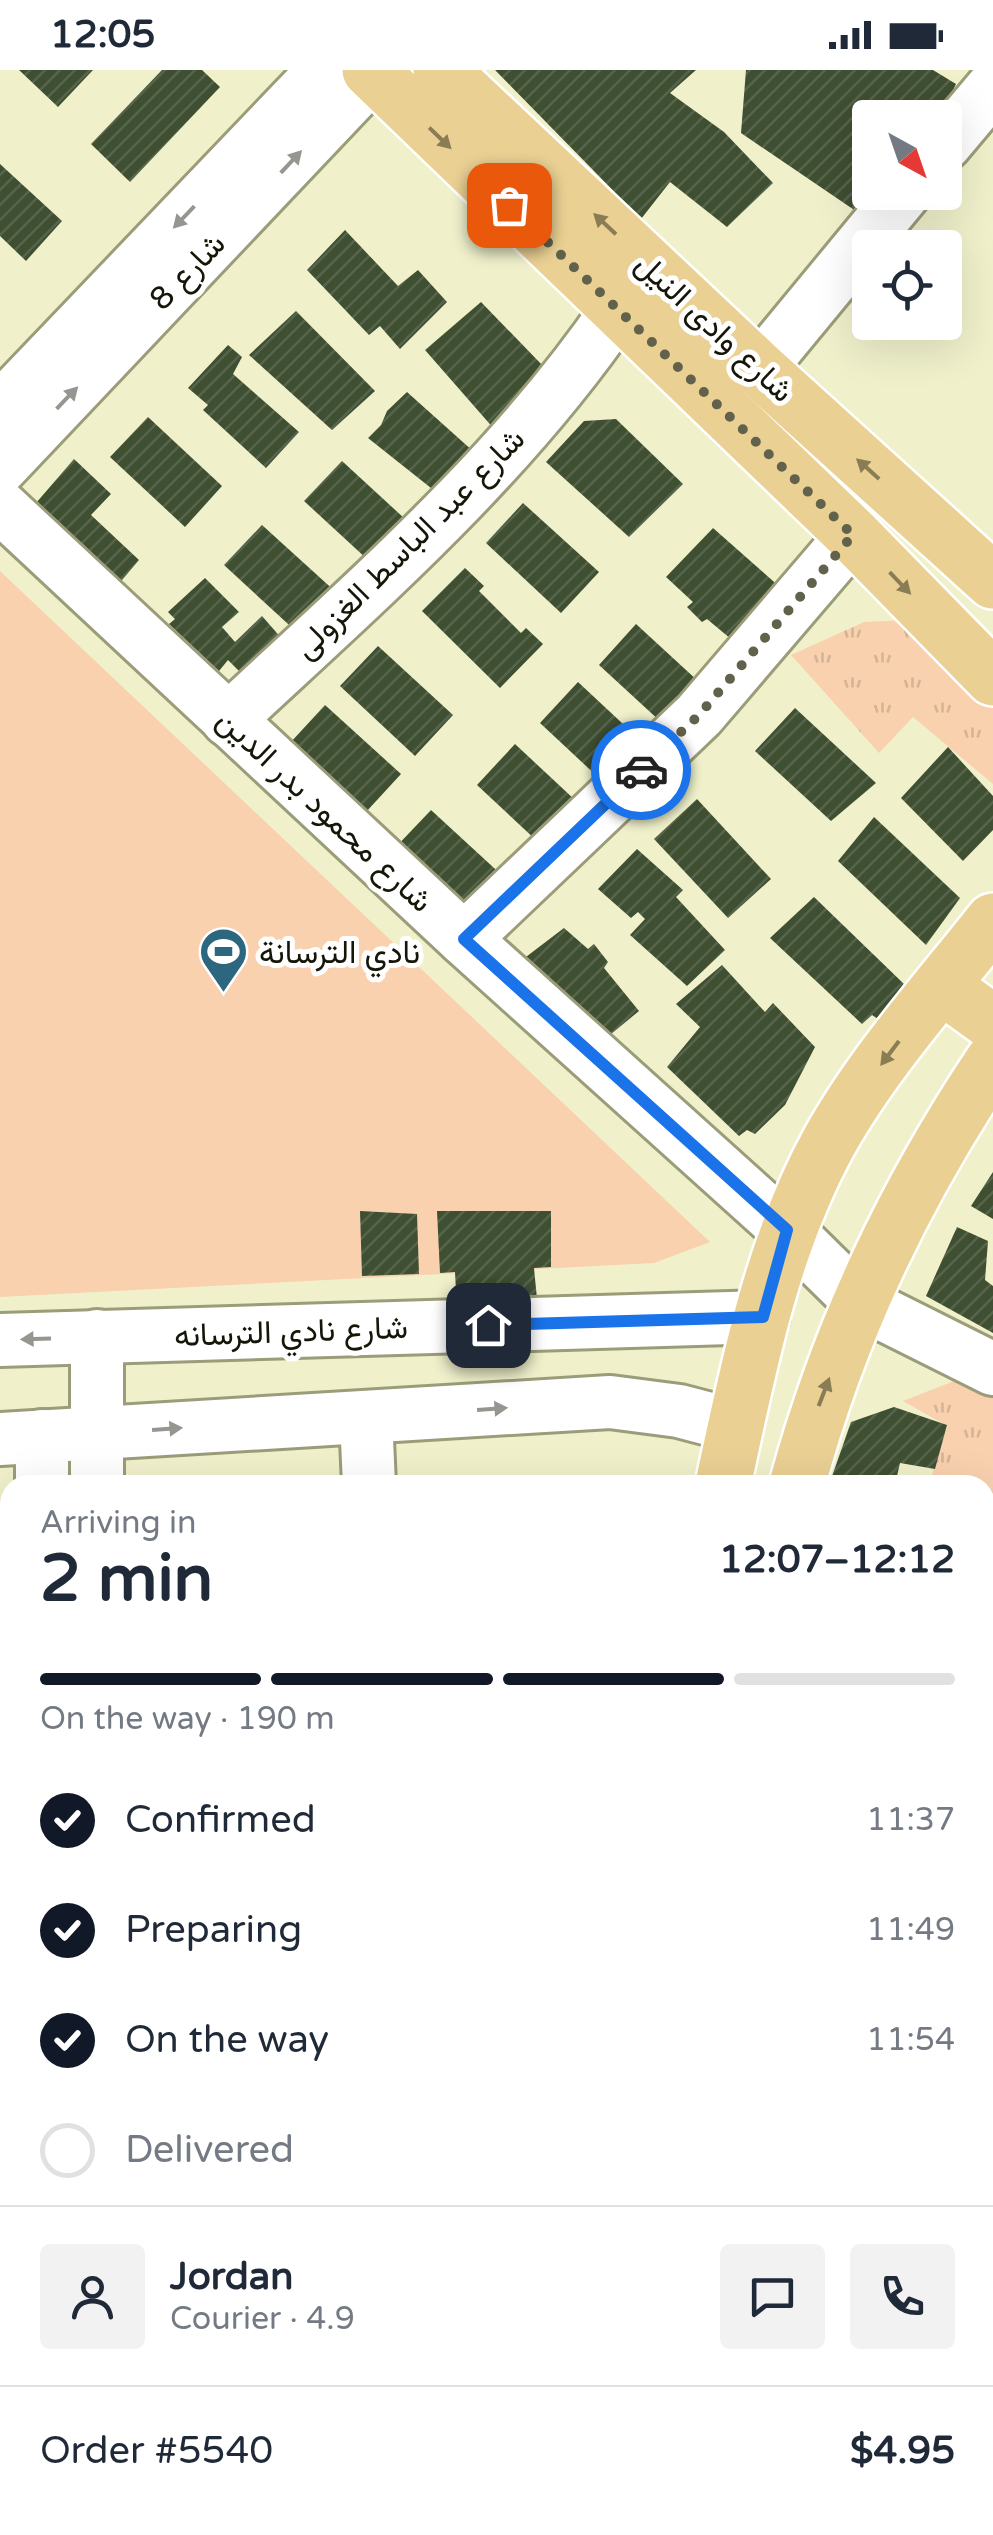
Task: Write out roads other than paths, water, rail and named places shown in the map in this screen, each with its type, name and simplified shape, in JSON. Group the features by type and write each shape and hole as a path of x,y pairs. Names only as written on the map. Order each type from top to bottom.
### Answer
{"main road":[{"name":"شارع وادى النيل","path":"441,70 758,368 993,580"},
{"name":"شارع وادى النيل","path":"356,71 617,310 853,535 993,678"},
{"path":"725,1475 787,1230 841,1123 993,921"},
{"path":"942,986 993,1023"},
{"path":"800,1475 819,1404 895,1224 961,1107 993,1061"}],"street":[{"path":"962,123 993,86 966,70"},
{"name":"شارع 8","path":"0,409 356,71"},
{"name":"شارع 8","path":"0,468 356,71"},
{"path":"758,368 890,210"},
{"name":"شارع عبد الباسط الغزولى","path":"228,720 464,498 575,372 617,310"},
{"name":"شارع محمود بدر الدين","path":"0,506 464,939 861,1301 993,1370"},
{"path":"464,939 699,715 853,535"},
{"name":"شارع نادي الترسانه","path":"0,1340 763,1317"},
{"path":"97,1336 97,1475"},
{"path":"28,1454 95,1434 610,1402 679,1411 736,1426"},
{"path":"366,1417 368,1475"}],"place":[{"name":"نادي الترسانة","path":"224,994"}]}
